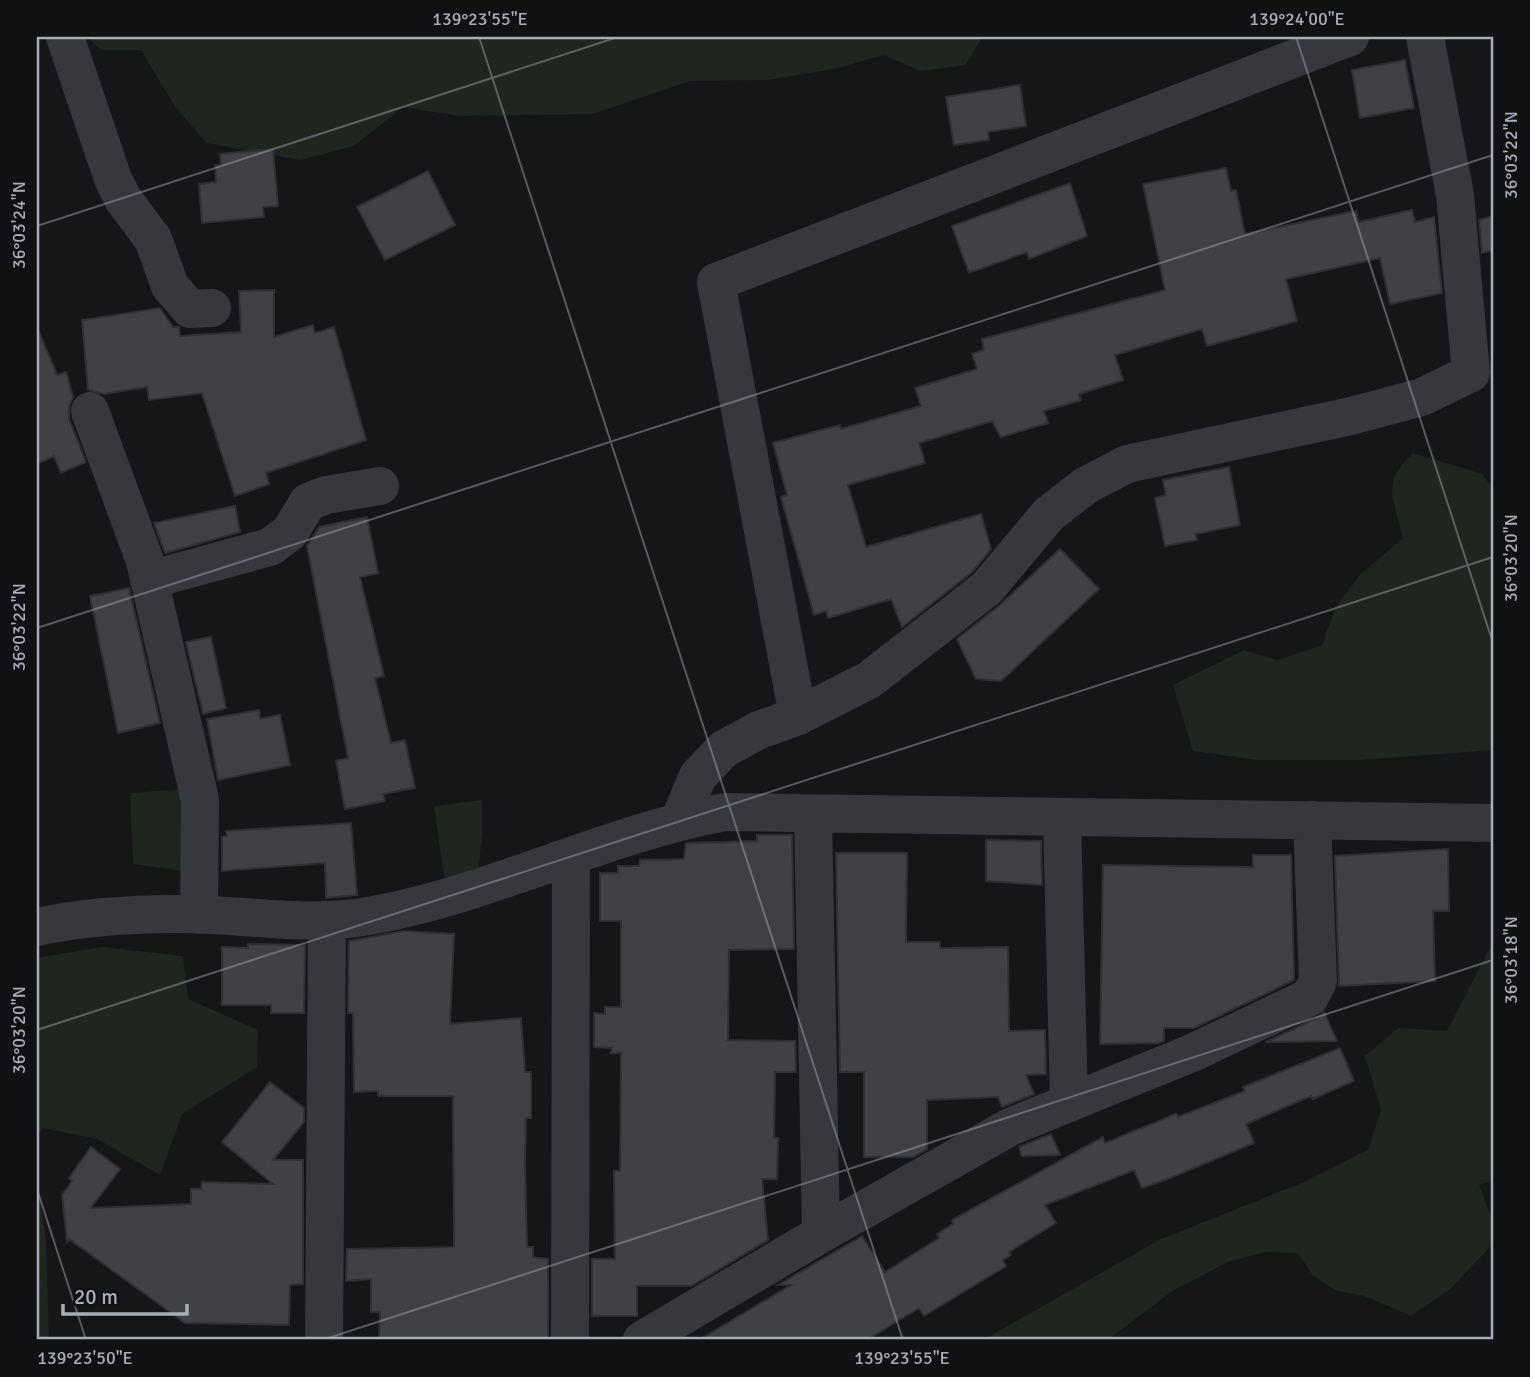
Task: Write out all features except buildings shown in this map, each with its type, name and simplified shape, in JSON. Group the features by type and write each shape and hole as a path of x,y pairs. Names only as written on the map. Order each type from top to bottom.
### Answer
{"street":[{"path":"65,37 113,179 123,200 153,239 170,286 190,309 212,308"},
{"path":"798,716 716,282 1350,37"},
{"path":"679,821 698,776 724,750 759,730 798,716 869,680 987,588 1048,515 1085,486 1127,464 1387,407 1422,397 1471,373 1455,195 1425,37"},
{"path":"90,411 118,480 149,580 200,800 199,915"},
{"path":"149,580 270,547 290,532 308,502 326,495 380,485"},
{"path":"37,927 123,917 199,915 327,922 427,903 679,821 725,812 1493,822"},
{"path":"813,813 821,1234"},
{"path":"1062,817 1069,1102"},
{"path":"642,1340 821,1234 1010,1128 1192,1053 1310,997 1318,981 1312,820"},
{"path":"570,1340 571,856"},
{"path":"324,1340 327,922"}],"shaded area":[{"path":"87,37 982,37 966,65 920,71 884,55 834,69 768,80 690,81 593,114 459,116 403,107 354,146 300,160 207,143 176,108 141,50 101,50"},
{"path":"1413,453 1482,474 1493,488 1493,750 1358,760 1257,760 1193,751 1173,685 1244,650 1277,660 1322,645 1336,606 1361,574 1403,538 1392,492 1393,483 1396,474"},
{"path":"186,789 190,872 133,864 130,793"},
{"path":"482,800 478,872 445,882 434,806"},
{"path":"1493,942 1493,1180 1479,1185 1493,1222 1493,1244 1449,1290 1411,1316 1365,1296 1337,1291 1313,1276 1298,1253 1265,1252 1228,1262 1172,1291 1108,1340 983,1340 1159,1240 1304,1182 1369,1149 1381,1110 1365,1056 1398,1028 1447,1031"},
{"path":"103,947 183,956 188,999 258,1030 257,1067 182,1114 160,1175 97,1139 43,1128 37,1137 37,958"},
{"path":"37,1176 46,1240 49,1340 37,1340"}]}
